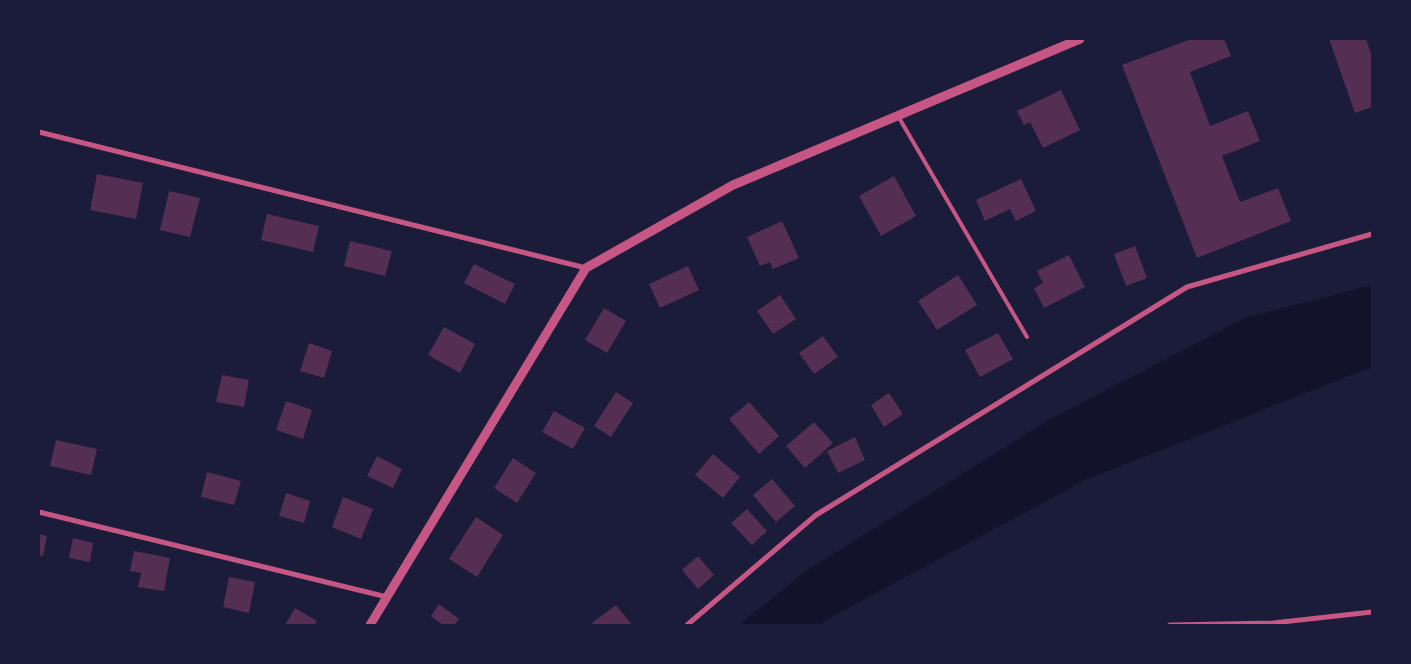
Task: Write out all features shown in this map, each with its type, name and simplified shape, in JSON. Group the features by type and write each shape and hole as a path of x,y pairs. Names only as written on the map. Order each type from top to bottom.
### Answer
{"street":[{"path":"370,625 586,268 733,185 1080,39"},
{"path":"39,132 586,268"},
{"path":"687,625 816,515 1186,287 1372,234"},
{"path":"39,512 387,597"},
{"path":"1170,625 1273,623 1372,612"}],"lane":[{"path":"898,116 1027,337"}],"shaded area":[{"path":"1372,285 1372,367 1085,480 826,620 820,625 739,625 806,571 1049,420 1245,318"}],"building":[{"path":"1191,39 1224,39 1231,56 1190,72 1210,126 1248,111 1260,141 1222,156 1240,202 1278,188 1291,221 1197,258 1122,65"},
{"path":"1329,39 1366,39 1372,56 1372,107 1355,113"},
{"path":"1061,90 1080,130 1043,148 1030,122 1024,125 1017,111"},
{"path":"97,174 143,183 136,219 90,210"},
{"path":"894,176 916,216 881,236 859,196"},
{"path":"1021,179 1036,211 1016,221 1010,209 985,221 976,200"},
{"path":"169,191 200,198 190,237 160,230"},
{"path":"267,214 319,226 313,252 261,240"},
{"path":"782,221 799,258 773,269 770,262 760,266 747,237"},
{"path":"350,241 392,251 385,276 344,266"},
{"path":"1135,246 1147,278 1126,286 1114,254"},
{"path":"1069,255 1085,287 1044,308 1034,288 1043,283 1037,271"},
{"path":"474,264 515,284 505,304 464,283"},
{"path":"688,266 699,290 660,308 649,284"},
{"path":"958,275 977,305 937,330 918,301"},
{"path":"780,295 796,319 773,334 757,311"},
{"path":"604,308 626,321 607,353 585,340"},
{"path":"444,327 475,344 460,373 428,355"},
{"path":"998,333 1013,359 980,377 965,350"},
{"path":"823,336 838,357 814,374 799,353"},
{"path":"309,343 332,351 324,378 300,371"},
{"path":"222,375 249,380 244,407 216,402"},
{"path":"616,392 633,403 611,437 594,426"},
{"path":"889,393 903,414 884,427 871,405"},
{"path":"286,401 312,410 303,439 276,430"},
{"path":"749,402 779,436 759,454 729,419"},
{"path":"554,411 585,428 573,449 542,432"},
{"path":"814,422 833,443 805,468 786,446"},
{"path":"855,437 865,460 838,473 827,451"},
{"path":"56,440 97,449 91,475 50,466"},
{"path":"713,454 740,477 723,498 695,475"},
{"path":"377,456 402,469 393,488 367,476"},
{"path":"513,458 536,473 517,503 494,488"},
{"path":"207,472 241,481 234,505 201,497"},
{"path":"772,479 795,506 776,522 753,495"},
{"path":"286,493 310,501 304,523 279,516"},
{"path":"343,497 373,509 361,539 332,527"},
{"path":"747,509 767,531 752,545 731,523"},
{"path":"476,517 503,535 477,577 449,559"},
{"path":"39,534 47,536 43,556 39,555"},
{"path":"73,538 93,543 90,562 69,558"},
{"path":"134,551 170,558 164,591 138,587 141,573 130,571"},
{"path":"698,556 714,575 698,589 682,570"},
{"path":"229,577 255,582 249,613 223,607"},
{"path":"439,604 459,619 454,625 443,625 431,616"},
{"path":"616,605 632,625 594,625 592,623"},
{"path":"295,608 317,621 315,625 285,625"}]}
